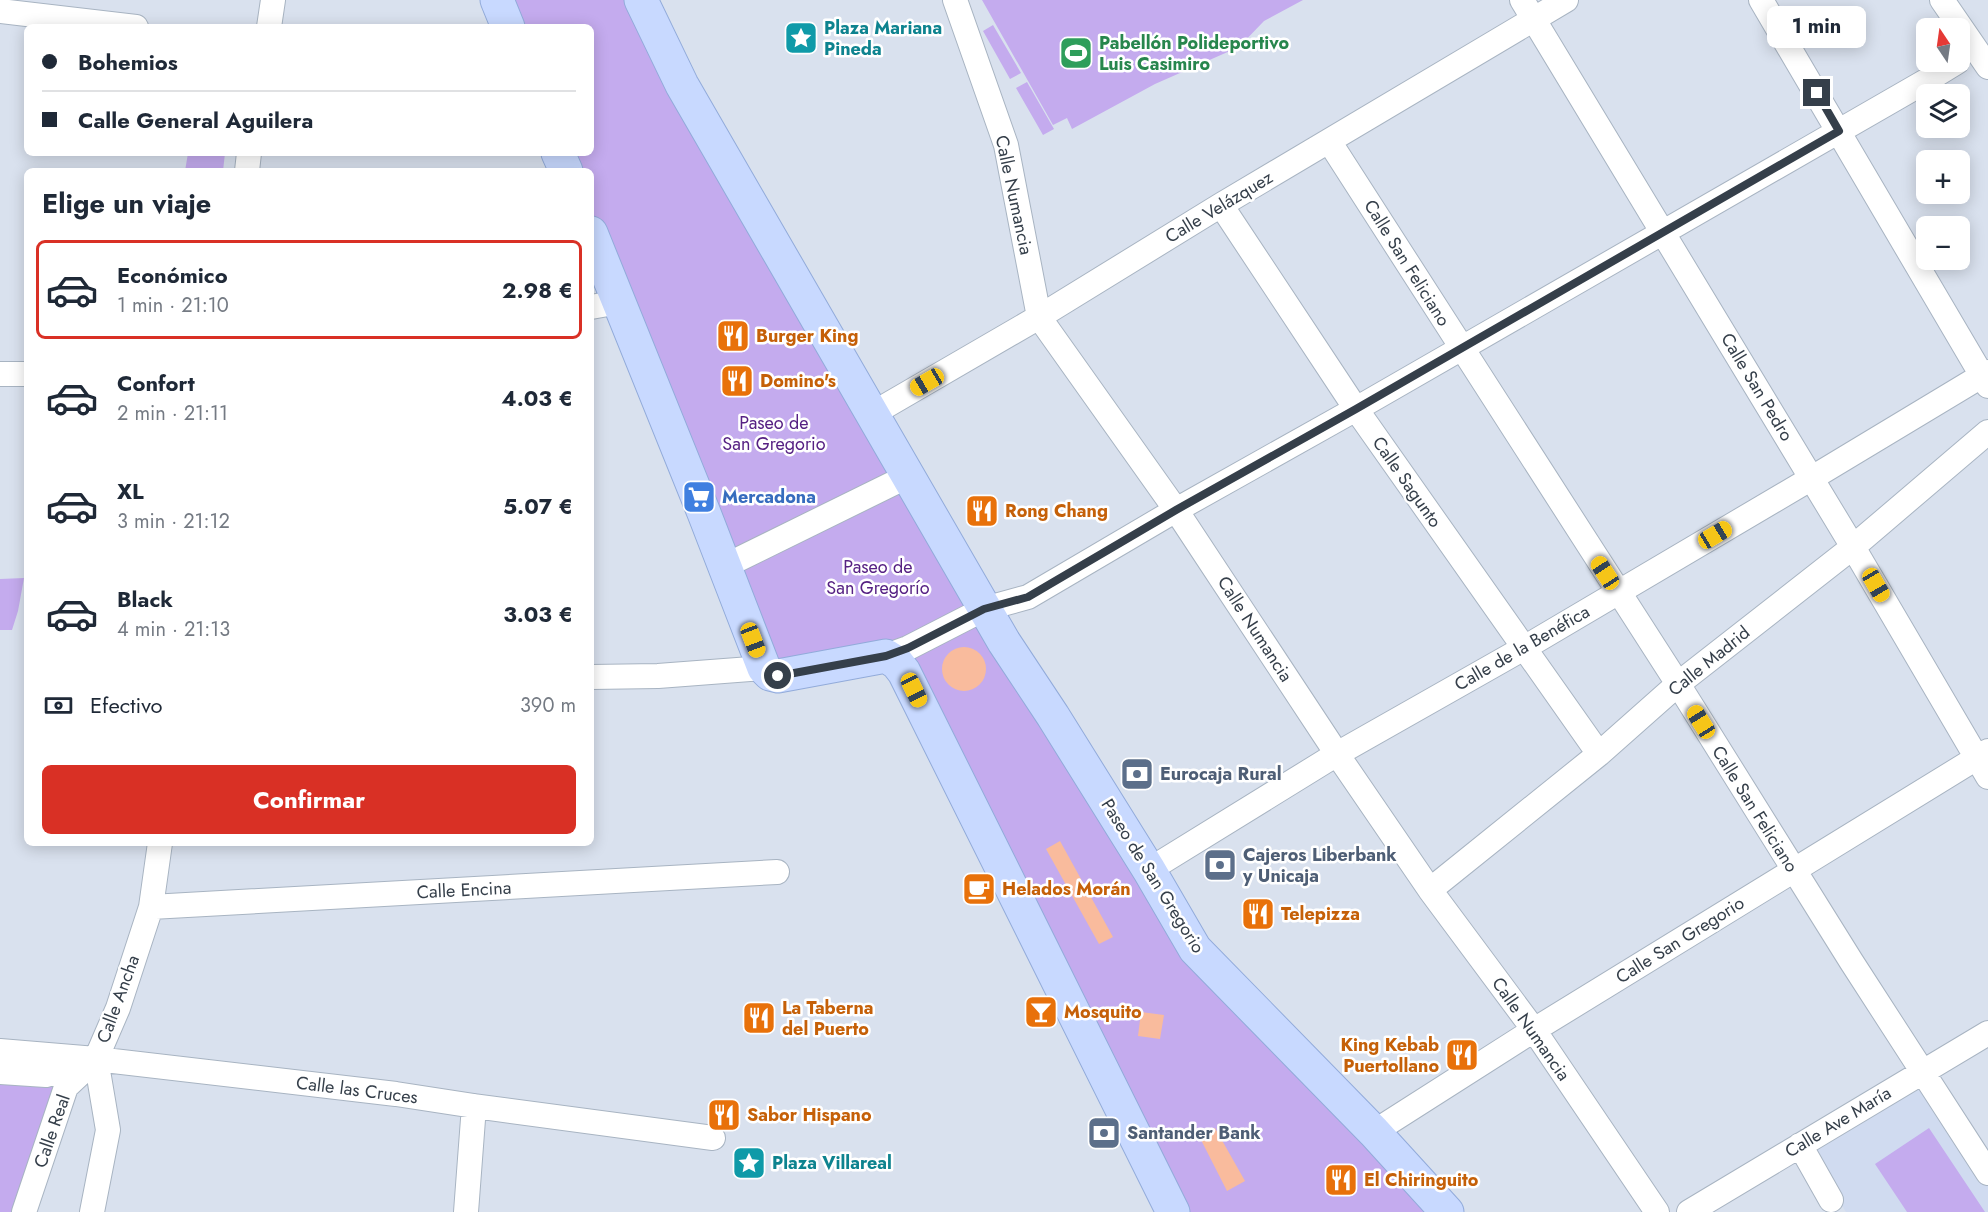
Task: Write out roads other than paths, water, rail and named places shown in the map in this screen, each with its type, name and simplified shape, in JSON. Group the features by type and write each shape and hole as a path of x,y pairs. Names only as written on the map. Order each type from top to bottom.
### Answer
{"main road":[{"path":"497,0 507,24"},
{"name":"Paseo de San Gregorio","path":"641,0 682,85 908,476 981,610 1149,870 1196,949 1374,1132 1447,1212"},
{"path":"594,249 605,305 725,566 764,668 770,674 778,676 900,658 1173,1212"}],"street":[{"path":"269,24 273,0"},
{"name":"Calle Numancia","path":"955,0 1006,145 1039,317 1176,510 1430,890 1534,1030 1657,1212"},
{"name":"Calle Velázquez","path":"872,414 1039,317 1329,141 1528,10 1566,0"},
{"path":"1761,0 1986,378"},
{"path":"900,658 981,610 1028,597 1176,510 1973,55 1942,0"},
{"name":"Calle San Pedro","path":"1528,10 1984,762"},
{"path":"0,11 110,24"},
{"name":"Calle San Feliciano","path":"1329,141 1678,684 1793,870 1988,1173"},
{"name":"Calle Sagunto","path":"1221,206 1356,409 1599,754"},
{"path":"0,374 24,374"},
{"name":"Calle de la Benéfica","path":"1149,870 1337,754 1524,648 1986,378"},
{"name":"Calle Madrid","path":"1430,890 1599,754 1678,684 1853,547 1988,432"},
{"path":"725,566 908,476"},
{"path":"594,677 658,676 764,668"},
{"name":"Calle San Gregorio","path":"1374,1132 1793,870 1984,762"},
{"name":"Calle Ancha","path":"0,1072 46,1075 96,1059 118,1008 151,908 160,846"},
{"name":"Calle Encina","path":"151,908 777,872"},
{"name":"Calle Ave María","path":"1689,1212 1988,1033"},
{"name":"Calle las Cruces","path":"0,1051 96,1059 396,1094 712,1138"},
{"path":"92,1212 108,1130 96,1059"},
{"name":"Calle Real","path":"24,1212 66,1088 96,1059"},
{"path":"466,1212 474,1106"},
{"path":"1800,1145 1831,1200"}],"place":[{"name":"Plaza Mariana Pineda","path":"801,38"},
{"name":"Pabellón Polideportivo Luis Casimiro","path":"1076,53"},
{"name":"Burger King","path":"733,336"},
{"name":"Domino's","path":"737,381"},
{"name":"Mercadona","path":"699,497"},
{"name":"Rong Chang","path":"982,511"},
{"name":"Eurocaja Rural","path":"1137,774"},
{"name":"Cajeros Liberbank y Unicaja","path":"1220,865"},
{"name":"Helados Morán","path":"979,889"},
{"name":"Telepizza","path":"1258,914"},
{"name":"Mosquito","path":"1041,1012"},
{"name":"La Taberna del Puerto","path":"759,1018"},
{"name":"King Kebab Puertollano","path":"1462,1055"},
{"name":"Sabor Hispano","path":"724,1115"},
{"name":"Santander Bank","path":"1104,1133"},
{"name":"Plaza Villareal","path":"749,1163"},
{"name":"El Chiringuito","path":"1341,1180"}],"park label":[{"name":"Paseo de San Gregorío","path":"878,577"}]}
